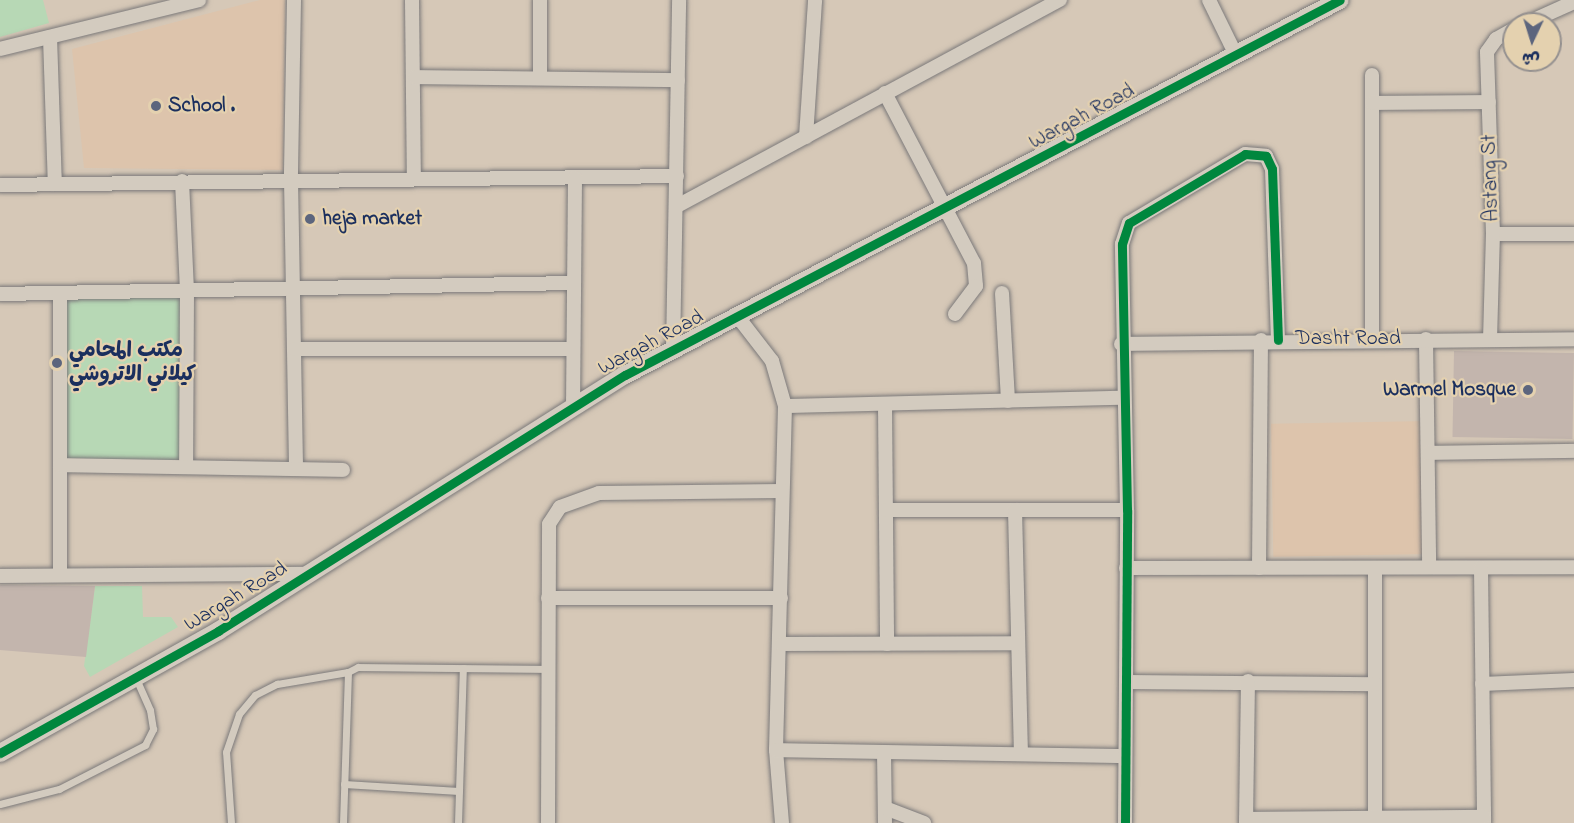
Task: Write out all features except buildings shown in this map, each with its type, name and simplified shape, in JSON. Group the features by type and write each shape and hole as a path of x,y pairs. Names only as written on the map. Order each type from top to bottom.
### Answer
{"street":[{"path":"0,49 199,0"},
{"path":"294,0 291,179 296,468"},
{"path":"412,0 415,77 414,177"},
{"path":"540,0 540,78"},
{"path":"674,351 679,0"},
{"path":"806,137 815,0"},
{"path":"677,206 1060,0"},
{"path":"1209,0 1236,55"},
{"name":"Wargah Road","path":"0,753 135,677 308,574 573,408 674,351 1340,0"},
{"path":"1552,12 1574,2"},
{"path":"50,36 55,184"},
{"name":"Astang St","path":"1490,340 1493,234 1486,52 1496,39 1502,36"},
{"path":"1372,75 1372,340"},
{"path":"415,77 678,80"},
{"path":"885,93 977,271 972,293 955,314"},
{"path":"1372,103 1489,102"},
{"path":"1125,823 1127,510 1123,398 1122,244 1130,223 1252,152 1266,156 1272,169 1278,340"},
{"path":"0,185 414,177 677,176"},
{"path":"573,408 570,349 575,178"},
{"path":"182,182 187,293 186,467"},
{"path":"1493,234 1574,234"},
{"path":"0,294 294,291 571,283"},
{"path":"1002,293 1008,401"},
{"path":"60,295 60,575"},
{"path":"738,317 772,361 785,406 782,491 782,644 776,750 782,823"},
{"path":"1426,339 1429,567"},
{"name":"Dasht Road","path":"1122,344 1261,340 1574,339"},
{"path":"1259,568 1261,340"},
{"path":"295,349 570,349"},
{"path":"785,406 1123,398"},
{"path":"885,405 887,644"},
{"path":"1428,453 1574,451"},
{"path":"60,465 343,470"},
{"path":"548,823 549,524 560,507 571,501 598,493 782,491"},
{"path":"886,510 1127,510"},
{"path":"1015,510 1021,754"},
{"path":"1126,568 1574,567"},
{"path":"1375,568 1375,818"},
{"path":"1248,681 1246,821 1375,818 1484,820 1481,568"},
{"path":"0,576 308,574"},
{"path":"548,598 781,598"},
{"path":"782,644 1018,643"},
{"path":"1482,684 1574,680"},
{"path":"1126,682 1248,681 1375,684"},
{"path":"776,750 1125,756"},
{"path":"884,752 885,823"},
{"path":"885,808 924,823"}],"lane":[{"path":"231,823 226,752 239,714 255,695 277,684 348,672 358,667 550,669"},
{"path":"458,823 463,668"},
{"path":"343,823 348,672"},
{"path":"0,804 59,789 145,745 153,729 150,710 135,677"},
{"path":"344,784 459,791"}],"shaded area":[{"path":"260,0 285,0 283,170 84,168 72,49"},
{"path":"1429,421 1431,554 1273,557 1271,424"}],"green space":[{"path":"0,0 43,0 49,23 0,37"},
{"path":"60,293 187,293 187,467 60,467"},
{"path":"95,586 142,586 143,617 171,617 178,627 90,677 84,666"}],"cycle path":[{"path":"0,753 218,631 625,375 1340,0"},
{"path":"1125,823 1127,510 1122,244 1129,223 1245,154 1266,156 1272,169 1278,340"}],"place":[{"name":"School .","path":"156,106"},
{"name":"heja market","path":"310,219"},
{"name":"مكتب المحامي كيلاني الاتروشي","path":"57,363"},
{"name":"Warmel Mosque","path":"1528,390"}]}
